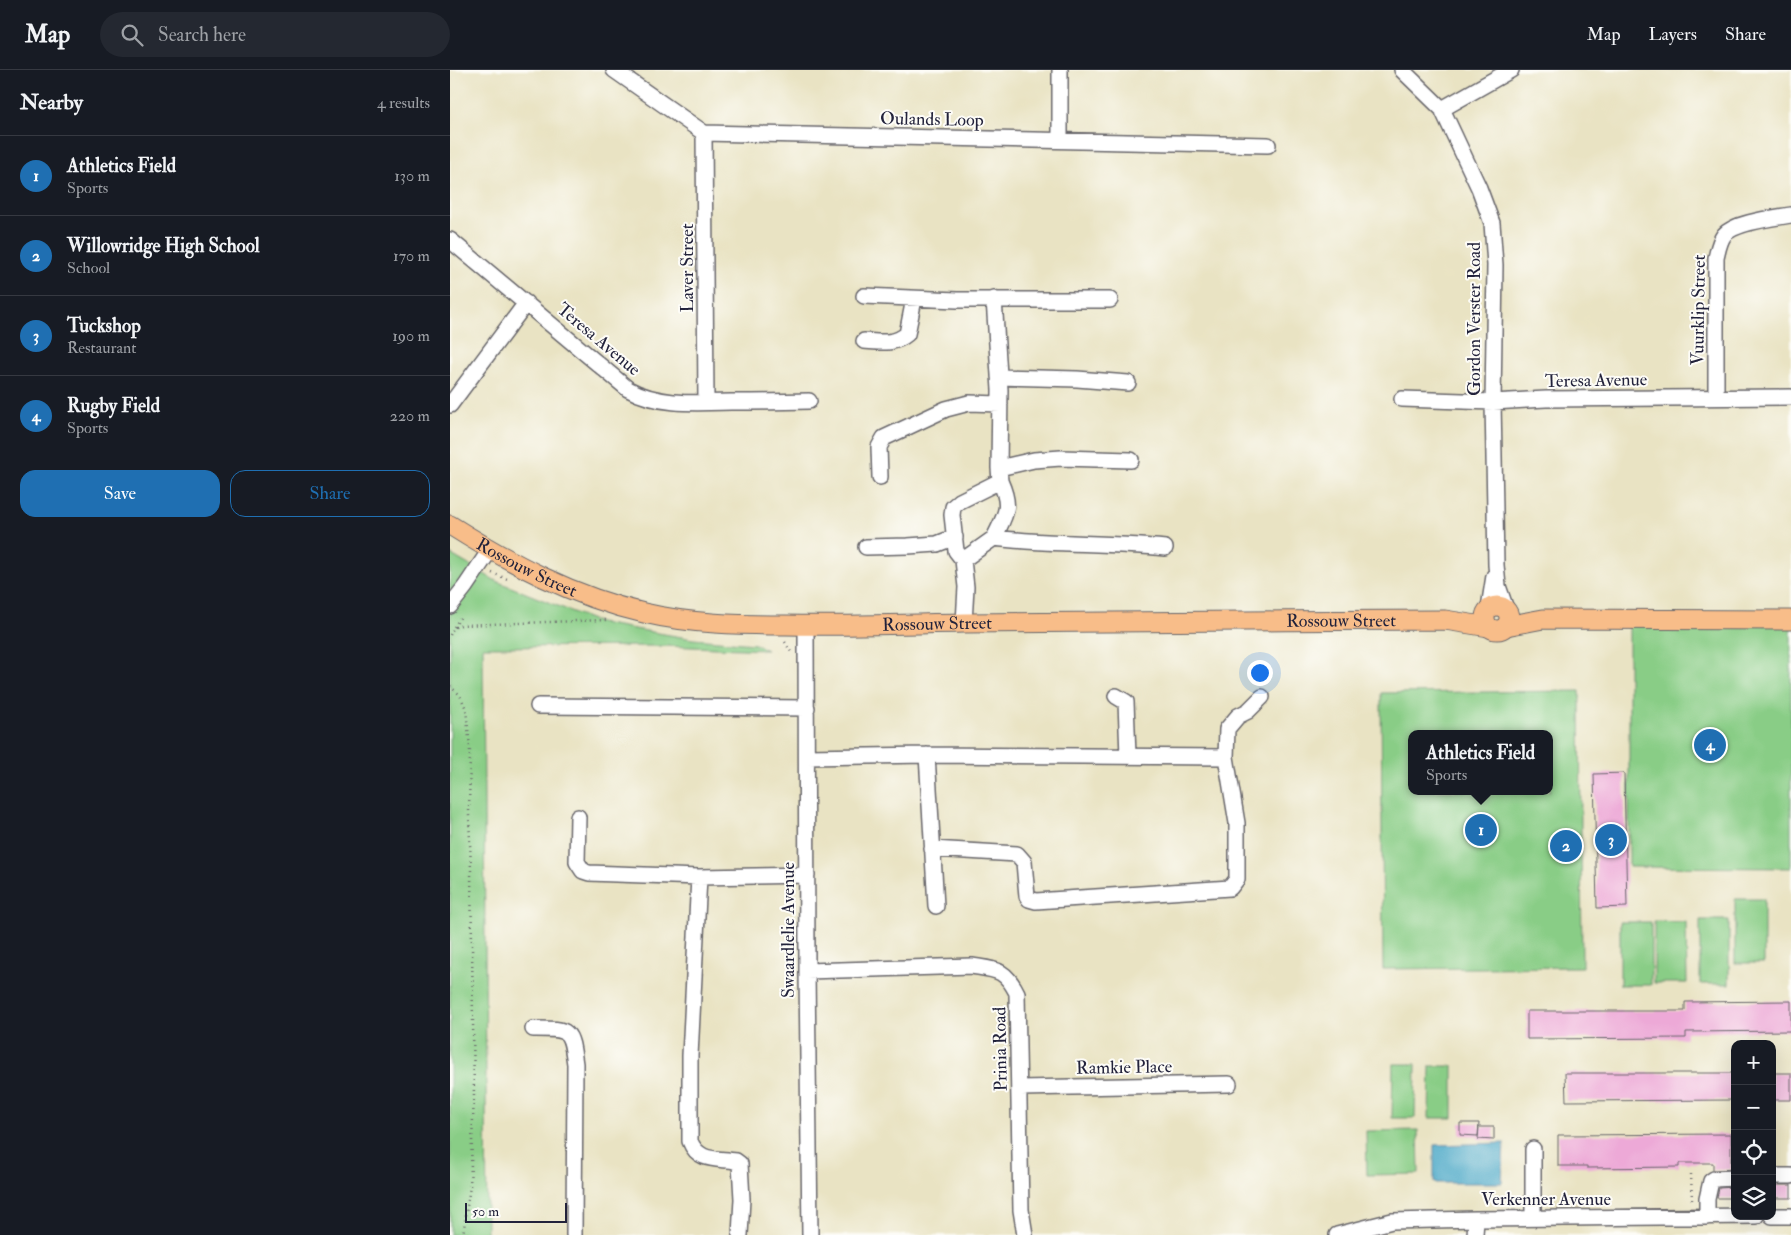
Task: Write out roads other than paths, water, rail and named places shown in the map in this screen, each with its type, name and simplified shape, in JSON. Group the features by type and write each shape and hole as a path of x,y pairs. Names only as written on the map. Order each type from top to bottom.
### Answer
{"main road":[{"name":"Rossouw Street","path":"450,525 490,550 570,590 646,614 685,621 720,624 806,626 964,623 1445,620 1497,615 1543,619 1791,620"}],"street":[{"path":"614,70 704,133"},
{"path":"1060,70 1060,141"},
{"name":"Gordon Verster Road","path":"1402,70 1442,109 1479,188 1492,223 1495,265 1493,402 1497,615"},
{"path":"1442,109 1511,70"},
{"name":"Oulands Loop","path":"704,133 1268,145"},
{"name":"Laver Street","path":"704,133 706,402"},
{"name":"Vuurklip Street","path":"1716,397 1716,258 1718,246 1724,235 1732,229 1791,215"},
{"name":"Teresa Avenue","path":"450,240 628,389 638,394 660,401 809,401"},
{"path":"864,296 914,299 1110,300"},
{"path":"864,341 891,342 907,334 914,299"},
{"path":"963,560 994,538 1007,506 1007,497 999,475 1000,404 994,299"},
{"path":"450,405 526,302"},
{"path":"999,377 1077,379 1128,383"},
{"name":"Teresa Avenue","path":"1402,399 1493,402 1546,399 1791,397"},
{"path":"880,477 879,447 884,438 946,409 969,403 1000,404"},
{"path":"964,623 966,587 963,560 956,551 952,515 953,507 956,504 999,475 1034,460 1061,458 1131,460"},
{"path":"866,547 937,544 955,537"},
{"path":"994,538 1031,543 1134,545 1165,548"},
{"path":"450,606 466,587 490,550"},
{"name":"Swaardlelie Avenue","path":"806,626 810,1235"},
{"path":"1116,696 1126,702 1128,756"},
{"path":"932,849 1017,854 1024,862 1027,896 1029,899 1036,901 1230,888 1237,879 1237,823 1226,757 1227,729 1238,716 1248,711 1262,697"},
{"path":"538,706 807,708"},
{"path":"927,755 936,906"},
{"path":"807,757 927,755 1226,757"},
{"path":"578,817 577,862 583,871 589,873 699,876 807,875"},
{"path":"699,876 690,1056 690,1141 693,1150 700,1156 736,1161 740,1164 742,1199 740,1235"},
{"name":"Prinia Road","path":"807,970 972,966 992,969 1002,973 1010,980 1017,993 1021,1210 1025,1235"},
{"path":"533,1028 562,1030 568,1034 572,1041 575,1064 574,1235"},
{"name":"Ramkie Place","path":"1020,1088 1229,1084"},
{"path":"1533,1149 1533,1218"},
{"path":"1776,1176 1791,1176"},
{"path":"1707,1217 1707,1199 1711,1181 1714,1179 1731,1178"},
{"path":"1776,1216 1791,1216"},
{"name":"Verkenner Avenue","path":"1337,1235 1392,1221 1731,1217"},
{"path":"1475,1235 1476,1219"}],"water":[{"path":"1504,1143 1502,1183 1434,1183 1434,1145"}],"place":[{"name":"Rugby Field","path":"1710,745"},
{"name":"Athletics Field","path":"1481,830"},
{"name":"Tuckshop","path":"1611,840"},
{"name":"Willowridge High School","path":"1566,846"}]}
